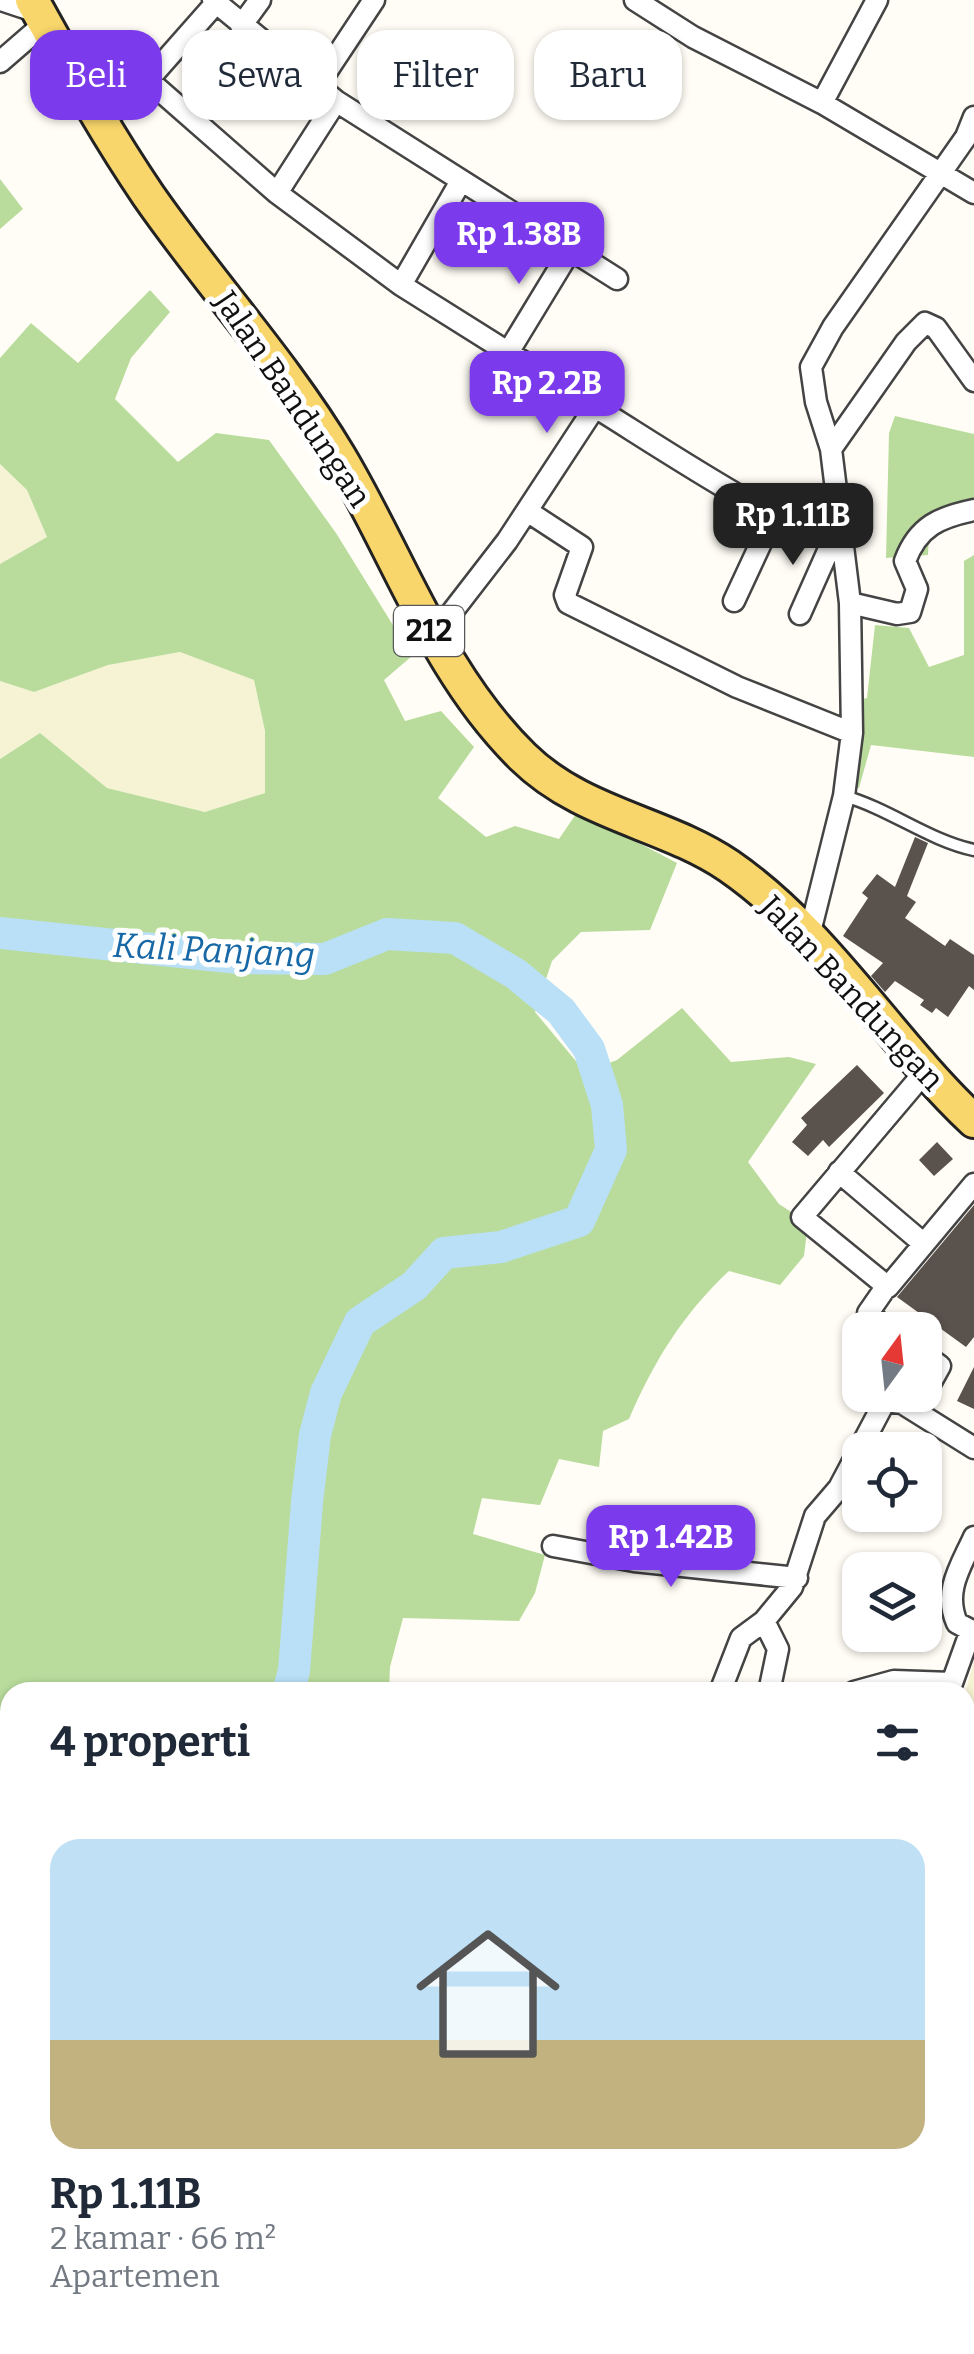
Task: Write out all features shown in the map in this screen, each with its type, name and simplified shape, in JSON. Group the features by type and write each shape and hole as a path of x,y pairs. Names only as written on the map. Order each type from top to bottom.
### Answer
{"main road":[{"name":"Jalan Bandungan","path":"39,12 102,124 148,195 338,454 432,638 476,704 527,761 587,802 728,866 820,950 924,1074 974,1121"}],"street":[{"path":"0,62 39,12 2,0"},
{"path":"241,26 260,0"},
{"path":"337,57 374,0"},
{"path":"822,103 876,0"},
{"path":"162,63 214,2 246,30"},
{"path":"642,2 694,37 822,103 938,176 974,194"},
{"path":"162,92 277,193 402,284 774,515 838,542"},
{"path":"337,102 617,279"},
{"path":"820,950 810,932 844,796 852,733 850,603 838,542 832,449 816,402 813,359 974,117"},
{"path":"102,124 106,120"},
{"path":"277,193 324,120"},
{"path":"402,284 461,181"},
{"path":"509,351 571,249"},
{"path":"832,449 906,342 924,323 936,328 973,378"},
{"path":"432,638 527,511 595,407"},
{"path":"850,603 897,614 910,612 918,589 905,561 917,536 936,520 974,510"},
{"path":"527,511 582,547 565,595 568,604 737,687 852,733"},
{"path":"734,601 774,515"},
{"path":"800,614 838,542"},
{"path":"886,1287 802,1217 924,1074"},
{"path":"839,1172 924,1244"},
{"path":"869,1312 974,1184"},
{"path":"723,1682 736,1645 764,1621 797,1578 815,1516 839,1488 878,1412"},
{"path":"935,1412 974,1448"},
{"path":"952,1682 972,1631 956,1622 950,1594 974,1537"},
{"path":"553,1546 634,1562 797,1578"},
{"path":"764,1621 778,1649 771,1682"},
{"path":"887,1682 933,1682"}],"lane":[{"path":"844,796 889,811 946,842 974,850"}],"shaded area":[{"path":"0,464 27,490 47,537 0,564"},
{"path":"180,652 254,680 265,731 265,793 205,812 107,788 40,733 0,759 0,681 34,692 108,665"},
{"path":"974,1660 974,1682 968,1682"}],"green space":[{"path":"0,179 23,209 0,229"},
{"path":"150,290 170,312 131,358 115,399 178,462 216,433 269,440 336,533 412,656 384,680 405,721 441,711 474,747 438,798 486,837 515,826 559,839 578,811 677,863 650,930 581,932 552,961 535,1012 585,1072 617,1060 682,1008 731,1062 789,1057 816,1064 748,1162 779,1204 808,1223 804,1256 780,1285 729,1271 697,1304 659,1358 629,1419 603,1431 599,1467 559,1459 540,1505 482,1498 473,1534 545,1555 535,1593 519,1621 403,1618 389,1682 0,1682 0,759 40,733 107,788 205,812 265,793 265,731 254,680 180,652 108,665 34,692 0,681 0,564 47,537 27,490 0,464 0,358 31,323 78,363"},
{"path":"895,416 974,434 974,503 930,515 928,555 886,558 889,433"},
{"path":"974,555 974,757 871,745 859,788 838,783 844,702 867,698 875,625 909,628 929,667 964,655 964,561"}],"building":[{"path":"915,837 928,843 907,896 916,902 905,918 945,946 950,939 974,955 974,990 969,986 948,1017 936,1008 932,1013 920,1005 924,1000 895,981 885,992 871,976 883,963 843,936 868,898 862,893 877,874 895,887"},
{"path":"857,1065 884,1093 829,1147 823,1140 808,1156 792,1142 807,1125 801,1118"},
{"path":"937,1142 953,1159 934,1176 919,1160"},
{"path":"974,1205 974,1337 966,1347 942,1330 942,1312 918,1312 897,1297"},
{"path":"974,1367 974,1409 957,1401"}],"waterway":[{"name":"Kali Panjang","path":"0,933 238,958 325,959 387,934 455,938 516,974 561,1011 589,1049 607,1105 611,1150 579,1221 501,1247 444,1253 414,1286 360,1322 326,1393 315,1435 291,1682"}]}
